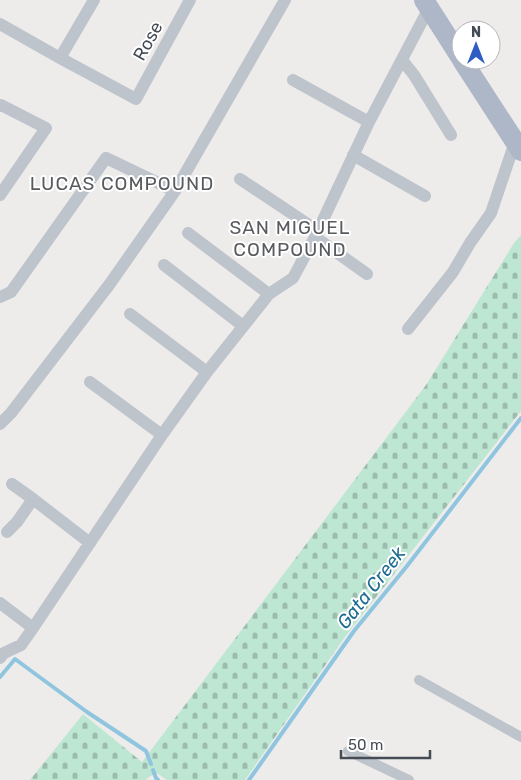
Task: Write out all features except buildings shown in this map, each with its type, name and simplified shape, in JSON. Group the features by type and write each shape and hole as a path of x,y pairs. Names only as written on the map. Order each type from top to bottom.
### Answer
{"main road":[{"path":"427,4 451,42"},
{"path":"469,70 518,147"}],"street":[{"path":"0,24 60,58 94,0"},
{"name":"Rose","path":"60,58 136,99 190,0"},
{"path":"0,424 11,413 109,285 175,191 285,0"},
{"path":"0,658 4,653 20,644 33,628 162,435 207,372 269,294 293,278 317,234 369,122 402,60 427,4"},
{"path":"402,60 414,75 451,135"},
{"path":"293,80 369,122"},
{"path":"0,106 46,128 0,195"},
{"path":"408,329 453,272 491,213 518,147"},
{"path":"353,155 425,196"},
{"path":"0,297 11,292 106,158 175,191"},
{"path":"240,179 317,234 367,274"},
{"path":"188,233 269,294"},
{"path":"164,265 243,326"},
{"path":"130,314 207,372"},
{"path":"90,382 162,435"},
{"path":"12,484 90,543"},
{"path":"7,532 33,499"},
{"path":"0,603 33,628"},
{"path":"419,680 521,738"},
{"path":"348,751 408,780"}],"green space":[{"path":"521,235 521,411 345,637 245,780 167,780 157,773 146,780 30,780 83,714 142,762 426,385 514,243"}],"waterway":[{"name":"Gata Creek","path":"249,780 354,631 407,566 521,418"},
{"name":"Gata Creek","path":"0,677 15,659 87,712 146,751 151,764"},
{"name":"Gata Creek","path":"153,770 158,780"}],"district":[{"name":"LUCAS COMPOUND","path":"122,183"},
{"name":"SAN MIGUEL COMPOUND","path":"290,238"}]}
